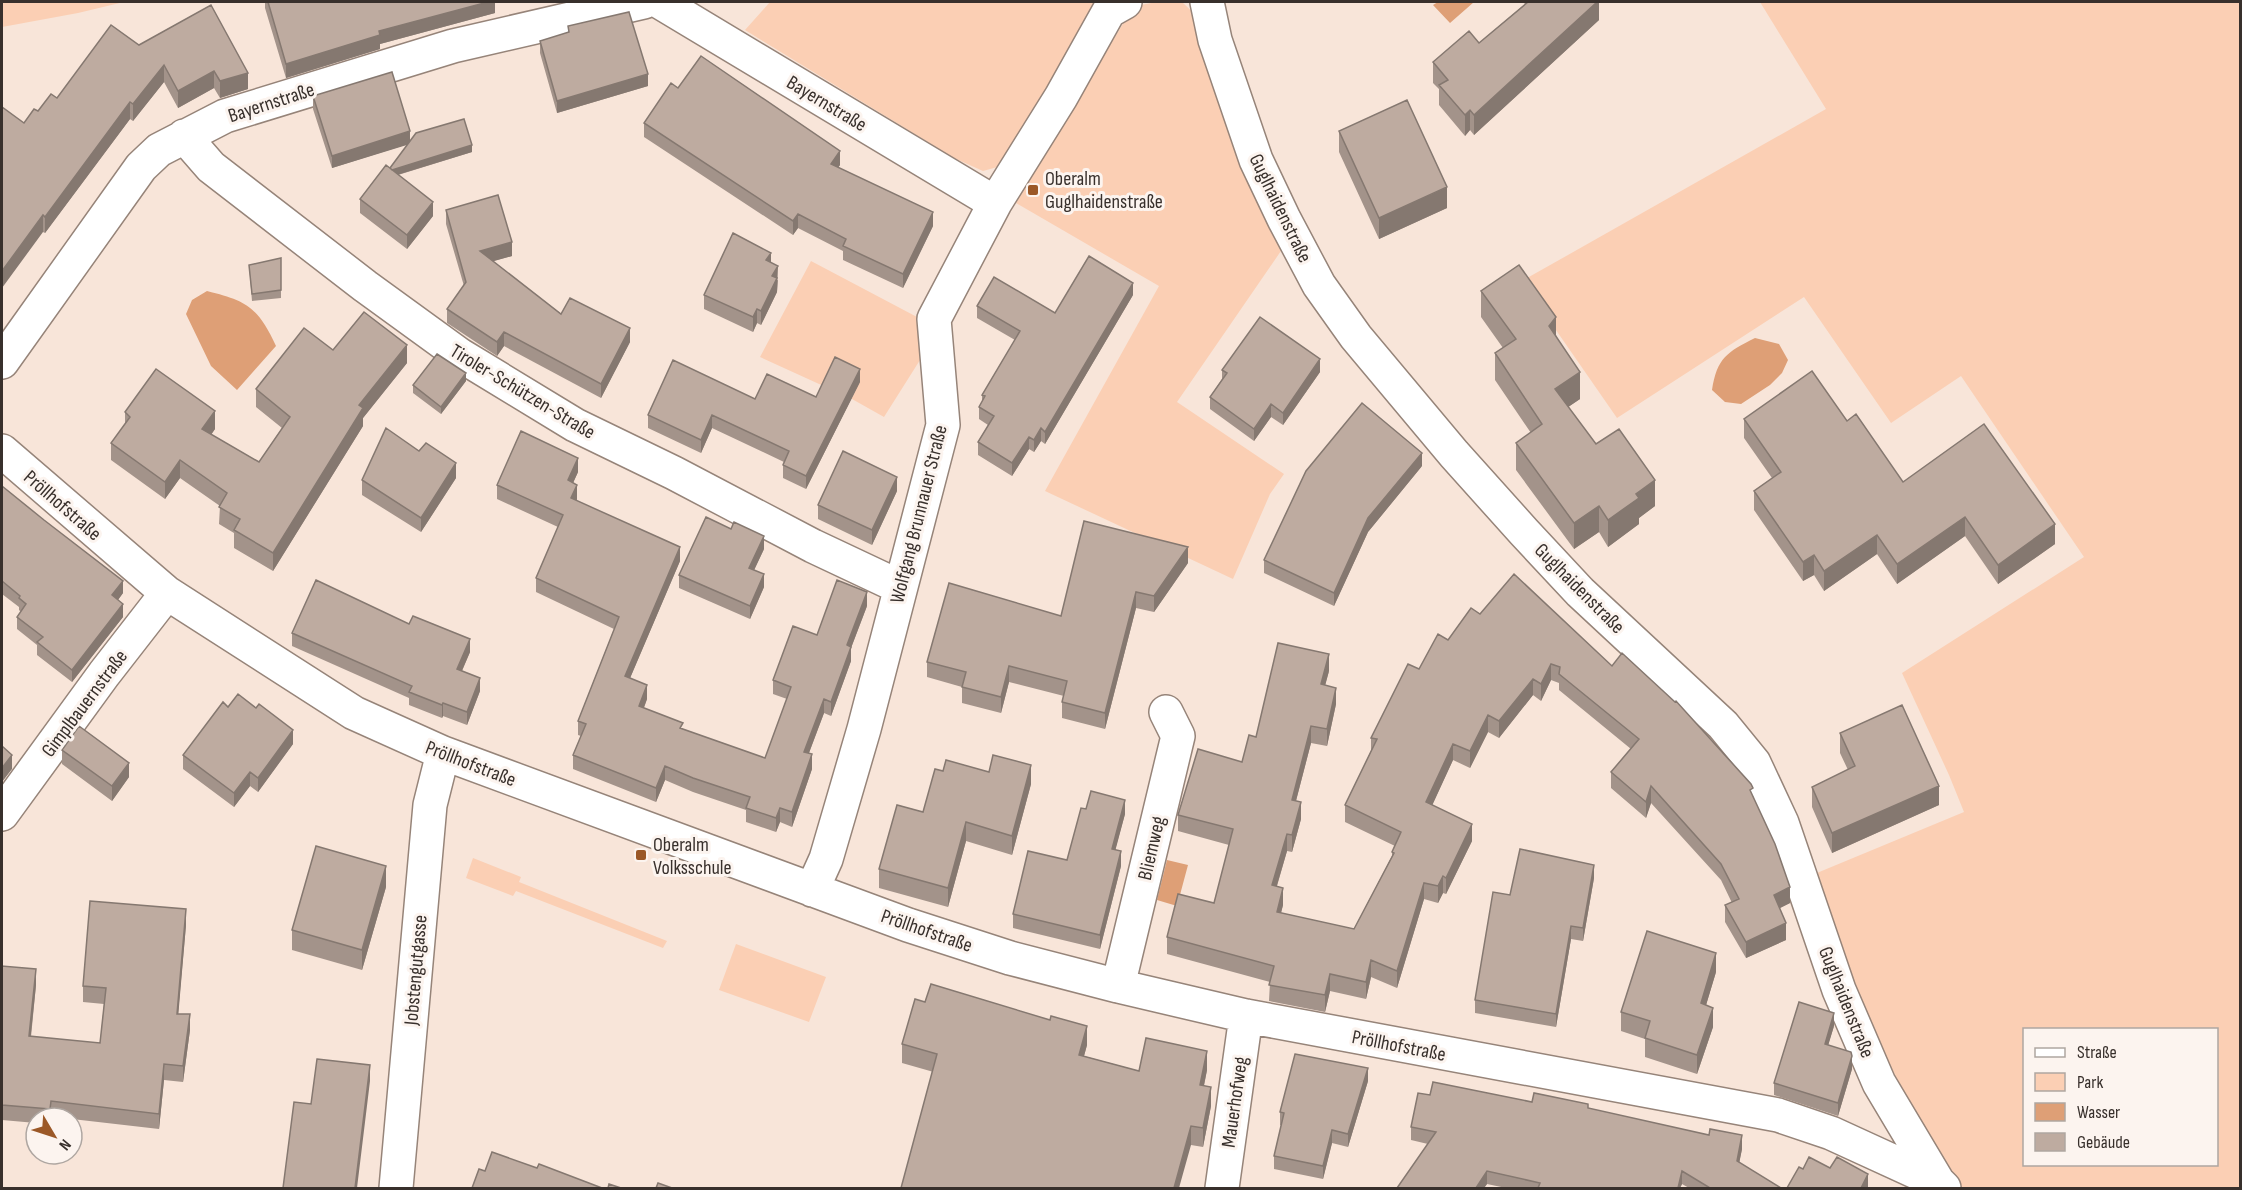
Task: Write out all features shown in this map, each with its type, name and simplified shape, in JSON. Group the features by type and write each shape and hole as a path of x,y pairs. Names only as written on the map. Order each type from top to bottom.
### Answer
{"street":[{"name":"Bayernstraße","path":"2,362 141,167 159,150 225,116 453,46 644,2"},
{"name":"Bayernstraße","path":"660,2 995,203"},
{"name":"Wolfgang Brunnauer Straße","path":"812,890 826,860 861,740 944,425 934,319 995,203 1061,97 1109,11 1125,2"},
{"name":"Guglhaidenstraße","path":"1207,2 1215,40 1256,160 1319,285 1356,337 1454,454 1564,574 1723,725 1754,763 1782,823 1844,1001 1880,1083 1938,1186"},
{"name":"Tiroler-Schützen-Straße","path":"184,136 211,167 365,286 460,355 575,425 674,473 813,546 900,587"},
{"name":"Pröllhofstraße","path":"2,451 167,593 354,713 443,753 952,940 1118,986 1246,1016 1778,1115 1831,1133 1938,1186"},
{"name":"Gimplbauernstraße","path":"2,814 104,674 167,593"},
{"name":"Bliemweg","path":"1118,986 1178,736 1166,712"},
{"name":"Jobstengutgasse","path":"396,1188 430,805 443,753"},
{"name":"Mauerhofweg","path":"1226,1188 1246,1016"}],"green space":[{"path":"2,2 124,2 2,27"},
{"path":"770,2 1104,2 1001,166 983,171 954,158 745,30"},
{"path":"1157,2 1183,3 1199,18 1283,248 1177,402 1284,474 1270,494 1233,579 1045,491 1159,286 1016,203 1124,22 1141,5"},
{"path":"1760,2 2240,2 2240,1188 1961,1188 1941,1165 1855,996 1812,875 1964,812 1902,673 2084,557 1961,376 1891,423 1804,297 1617,418 1522,281 1826,109"},
{"path":"811,261 917,317 920,360 884,417 852,399 760,357"},
{"path":"473,858 521,877 519,882 667,941 663,948 516,891 513,896 466,878"},
{"path":"736,944 826,977 809,1022 719,990"}],"water":[{"path":"1438,2 1474,2 1450,23 1433,5"},
{"path":"207,291 232,298 250,308 263,322 276,346 237,390 211,366 186,314 192,300"},
{"path":"1755,338 1779,344 1788,360 1782,373 1770,385 1741,404 1725,402 1712,390 1720,363 1730,352"},
{"path":"1167,860 1188,865 1177,906 1157,900"}],"building":[{"path":"268,2 488,2 379,31 380,35 286,64"},
{"path":"1528,2 1597,2 1474,115 1470,110 1465,115 1439,85 1448,80 1433,62 1469,31 1479,43"},
{"path":"211,5 248,73 220,81 214,71 178,91 164,65 133,104 130,102 2,271 2,107 24,123 34,109 38,111 51,94 57,98 111,25 139,45"},
{"path":"629,12 648,74 557,101 540,41 569,32 568,26"},
{"path":"701,56 840,151 831,164 933,212 903,274 843,246 846,239 798,214 793,221 644,123 671,83 678,88"},
{"path":"392,72 410,131 332,156 313,96"},
{"path":"1407,100 1447,187 1379,218 1339,131"},
{"path":"464,119 472,145 392,170 390,168 416,133"},
{"path":"386,165 433,202 407,235 360,199"},
{"path":"498,195 512,242 480,251 561,314 570,298 630,328 601,384 504,332 497,342 447,309 466,282 446,210"},
{"path":"733,233 771,253 766,260 778,266 772,276 777,278 761,311 757,309 753,317 704,295"},
{"path":"1089,256 1133,283 1045,432 1041,428 1034,440 1029,437 1012,463 978,442 994,416 979,407 985,396 982,395 1020,331 977,306 994,277 1055,313"},
{"path":"281,258 281,290 252,294 249,265"},
{"path":"1519,265 1556,317 1549,326 1580,372 1555,389 1596,444 1619,429 1655,480 1636,494 1639,498 1608,520 1599,506 1574,523 1516,443 1542,424 1495,353 1516,339 1481,291"},
{"path":"364,312 407,345 359,405 363,408 273,553 234,530 240,519 219,507 227,493 180,460 165,482 111,443 130,417 125,412 156,369 215,411 202,429 259,462 290,417 256,389 304,328 333,350"},
{"path":"1260,317 1320,359 1283,413 1271,404 1254,429 1210,397 1227,373 1222,370"},
{"path":"437,354 466,373 441,407 413,385"},
{"path":"835,357 860,369 806,476 783,465 789,451 712,415 701,440 648,415 673,360 755,399 767,374 816,397"},
{"path":"1812,371 1847,421 1856,414 1903,482 1984,424 2055,524 1998,565 1965,517 1897,564 1877,535 1824,571 1814,555 1803,562 1754,491 1781,472 1744,419"},
{"path":"1362,403 1422,453 1368,518 1334,593 1264,560 1306,471"},
{"path":"386,428 419,451 426,443 456,463 421,518 362,480"},
{"path":"521,431 578,458 568,480 577,485 571,498 680,547 625,676 647,685 639,706 683,723 680,728 765,758 791,687 773,680 793,626 817,635 837,580 867,592 847,645 851,647 831,702 824,699 804,752 812,754 792,812 780,808 776,818 746,808 750,797 665,766 656,788 573,755 586,724 578,721 619,617 536,578 563,515 497,485"},
{"path":"843,451 897,477 872,530 818,505"},
{"path":"2,486 123,581 112,595 123,604 72,670 37,642 43,637 17,617 26,604 2,581"},
{"path":"706,517 731,529 734,522 764,536 749,568 764,574 750,606 679,575"},
{"path":"1084,521 1188,547 1154,596 1136,592 1105,713 1062,702 1067,681 1009,666 1001,697 962,687 966,672 927,662 949,583 1061,616"},
{"path":"1514,574 1612,666 1622,653 1676,701 1751,784 1753,788 1750,790 1775,844 1790,887 1774,895 1786,923 1746,942 1725,905 1739,899 1721,864 1651,786 1646,802 1611,772 1639,739 1559,674 1560,667 1551,664 1541,684 1533,679 1499,721 1488,715 1470,751 1453,744 1426,802 1472,824 1446,878 1443,876 1438,886 1424,883 1397,971 1371,960 1366,982 1330,974 1325,995 1269,985 1274,966 1167,937 1178,894 1214,903 1233,829 1178,815 1198,749 1242,762 1249,735 1256,737 1278,643 1329,654 1321,684 1336,688 1327,729 1311,726 1292,800 1301,802 1292,835 1287,834 1272,885 1283,888 1277,912 1354,929 1394,853 1392,852 1401,832 1345,805 1377,739 1371,738 1408,664 1419,669 1438,634 1448,640 1471,608 1480,614"},
{"path":"316,580 409,624 413,616 470,639 457,669 480,678 467,712 409,692 412,686 292,633"},
{"path":"238,694 256,708 259,704 293,730 258,778 250,772 234,793 183,755 223,702 228,707"},
{"path":"1902,705 1939,786 1832,833 1812,787 1855,766 1840,733"},
{"path":"79,726 129,763 112,786 62,750"},
{"path":"2,746 12,755 2,768"},
{"path":"993,755 1031,765 1012,836 966,822 948,888 879,869 897,805 923,812 935,769 943,771 946,760 989,772"},
{"path":"1091,791 1125,800 1112,849 1121,851 1100,935 1013,914 1028,851 1067,860 1081,808 1086,809"},
{"path":"316,846 386,866 362,950 292,930"},
{"path":"1520,849 1594,865 1583,928 1571,926 1556,1014 1475,1000 1493,892 1510,895"},
{"path":"90,901 186,909 177,1014 190,1014 183,1066 164,1064 159,1114 51,1101 50,1106 2,1105 2,966 36,969 29,1036 100,1043 106,988 83,986"},
{"path":"1647,931 1716,953 1701,1003 1713,1008 1697,1055 1645,1038 1650,1021 1621,1012"},
{"path":"931,984 1050,1020 1051,1016 1087,1026 1079,1055 1139,1071 1146,1038 1207,1051 1200,1085 1211,1087 1203,1128 1191,1126 1174,1188 901,1188 937,1054 902,1044 915,999 925,1002"},
{"path":"1799,1002 1834,1013 1825,1044 1851,1052 1852,1056 1838,1103 1774,1083"},
{"path":"1295,1054 1368,1068 1348,1134 1332,1130 1323,1166 1274,1156 1284,1113 1280,1112"},
{"path":"317,1059 370,1065 355,1188 283,1188 294,1102 311,1104"},
{"path":"1433,1082 1532,1102 1534,1093 1588,1104 1588,1108 1709,1135 1710,1129 1742,1135 1737,1161 1781,1188 1710,1188 1682,1171 1678,1188 1538,1188 1540,1183 1487,1171 1476,1188 1397,1188 1436,1132 1411,1127 1418,1093 1430,1095"},
{"path":"492,1152 537,1168 539,1164 602,1188 472,1188 479,1169 485,1171"},
{"path":"1809,1157 1830,1168 1837,1157 1868,1174 1861,1188 1787,1188 1799,1167 1803,1169"},
{"path":"658,1183 672,1188 656,1188"},
{"path":"609,1184 621,1188 608,1188"}],"place":[{"name":"Oberalm Guglhaidenstraße","path":"1033,190"},
{"name":"Oberalm Volksschule","path":"641,855"}]}
